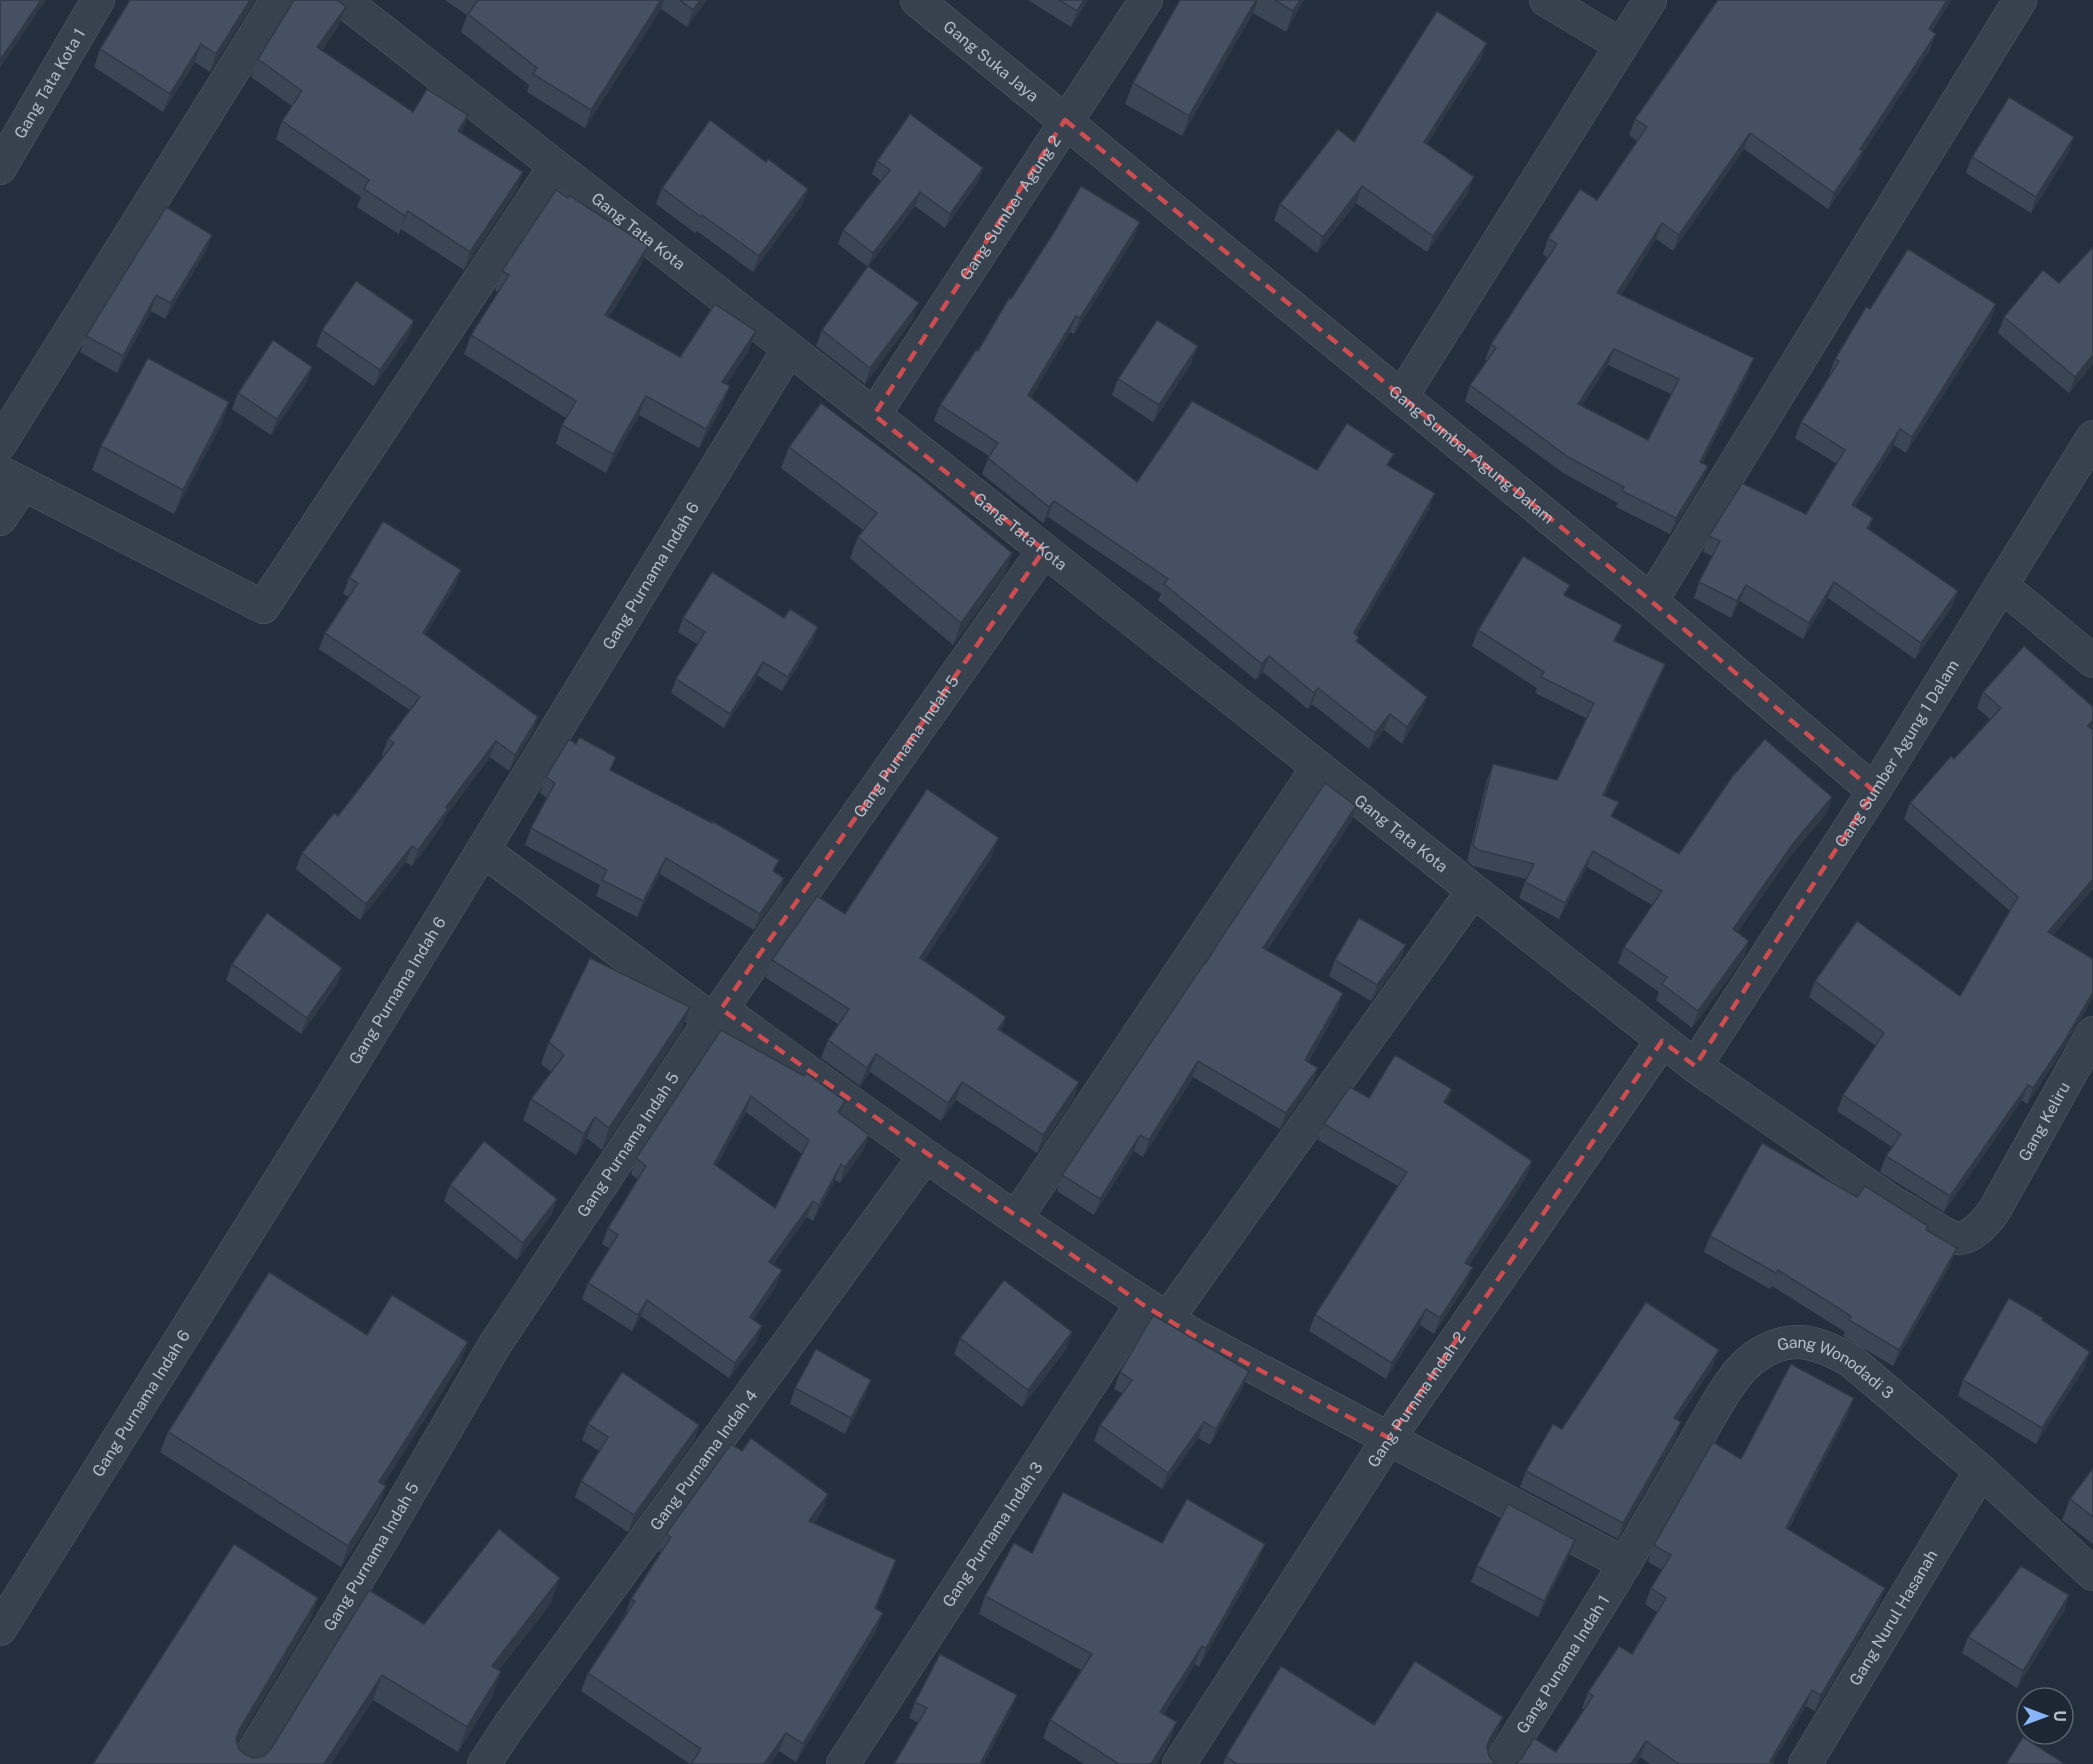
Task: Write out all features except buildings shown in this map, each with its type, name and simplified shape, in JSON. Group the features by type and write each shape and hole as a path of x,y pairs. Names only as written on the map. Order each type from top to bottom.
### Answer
{"street":[{"name":"Gang Tata Kota 1","path":"0,168 98,0"},
{"path":"0,444 277,0"},
{"name":"Gang Tata Kota","path":"343,0 874,415 1695,1066"},
{"name":"Gang Suka Jaya","path":"917,0 1065,120"},
{"name":"Gang Sumber Agung 2","path":"874,415 1065,120 1146,0"},
{"path":"1546,0 1621,45"},
{"path":"1401,396 1650,0"},
{"path":"1651,601 2020,0"},
{"name":"Gang Sumber Agung Dalam","path":"1065,120 1651,601 1874,791"},
{"path":"0,519 12,478 263,608 555,166"},
{"name":"Gang Purnama Indah 6","path":"0,1629 346,1074 789,349"},
{"name":"Gang Sumber Agung 1 Dalam","path":"1695,1066 1874,791 2093,437"},
{"name":"Gang Purnama Indah 5","path":"246,1764 385,1534 494,1346 716,1014 1044,550"},
{"path":"2001,585 2093,661"},
{"path":"1016,1218 1318,767"},
{"path":"483,850 716,1014 1192,1335 1625,1564"},
{"name":"Gang Purnama Indah 3","path":"843,1764 1155,1311 1473,891"},
{"name":"Gang Keliru","path":"1695,1066 1893,1203 1951,1237 1962,1237 1976,1231 1994,1210 2093,1033"},
{"name":"Gang Purnma Indah 2","path":"1179,1764 1389,1438 1662,1041"},
{"name":"Gang Purnama Indah 4","path":"484,1764 509,1726 925,1156"},
{"name":"Gang Wonodadi 3","path":"1625,1564 1724,1394 1746,1363 1759,1353 1785,1342 1809,1342 1850,1360 1981,1471 2093,1574"},
{"name":"Gang Nurul Hasanah","path":"1805,1764 1981,1471"},
{"name":"Gang Punama Indah 1","path":"1500,1764 1625,1564"}],"highlighted area":[{"path":"1065,120 1651,601 1874,791 1695,1066 1662,1041 1389,1438 1193,1335 1142,1304 721,1009 1044,550 874,415"}]}
